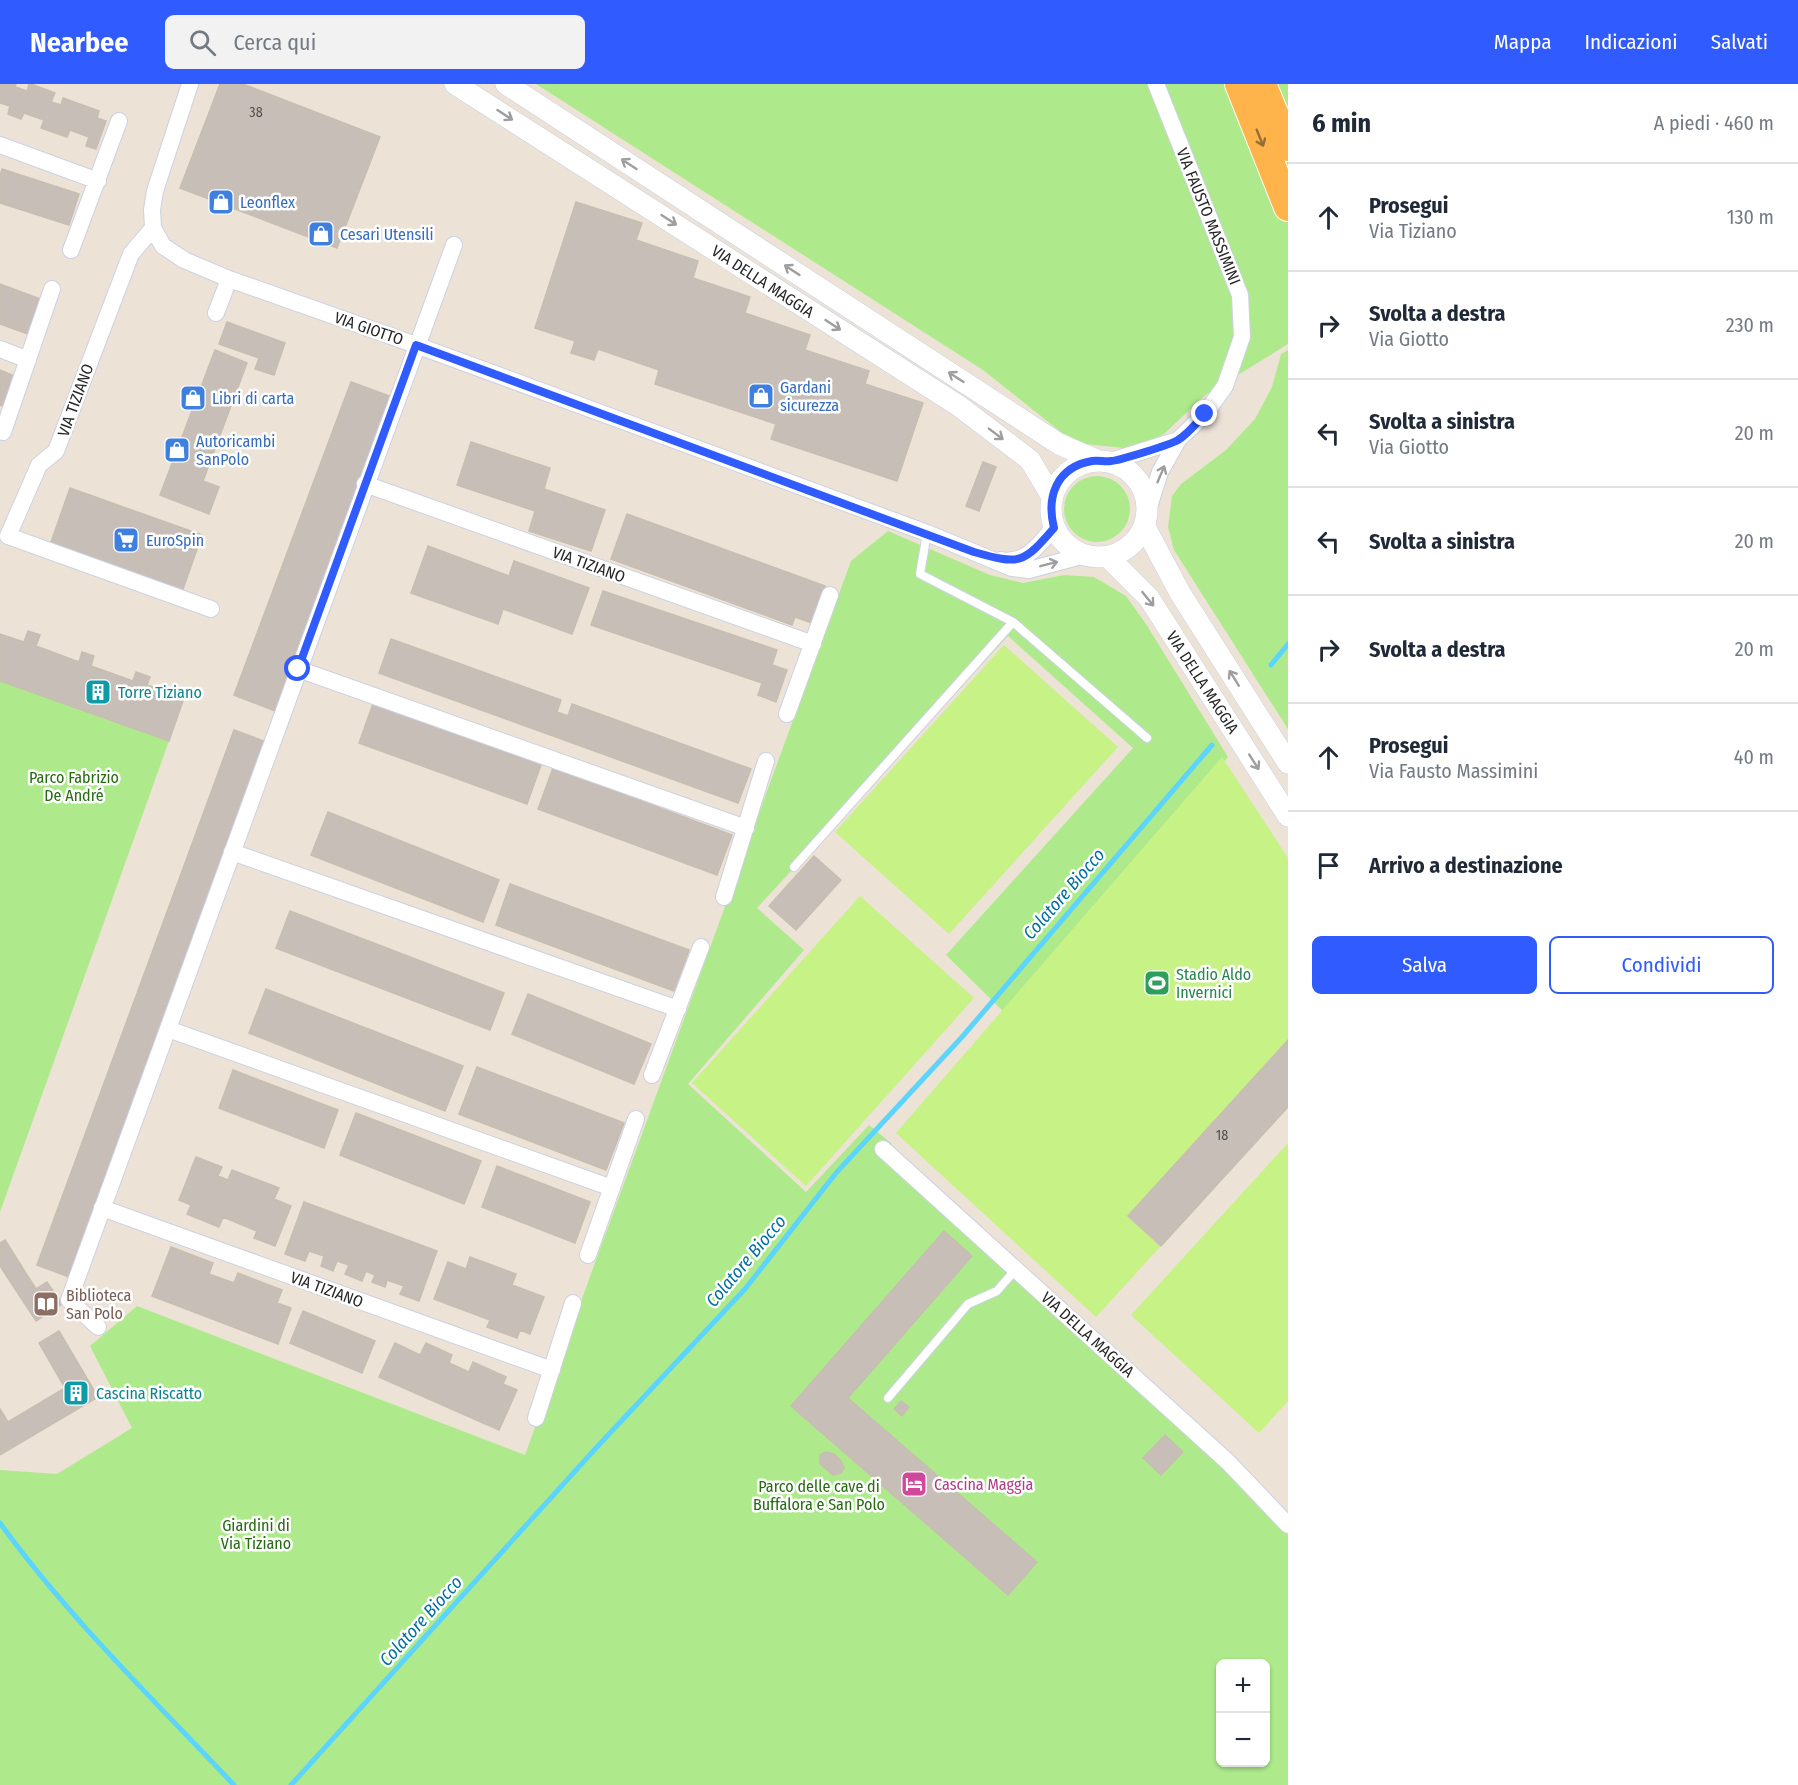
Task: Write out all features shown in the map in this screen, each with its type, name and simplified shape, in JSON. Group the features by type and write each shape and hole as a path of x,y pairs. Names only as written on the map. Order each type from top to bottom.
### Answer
{"highway":[{"path":"1239,84 1288,207"},
{"path":"1262,84 1288,147"}],"street":[{"path":"153,228 152,210 155,191 190,84"},
{"name":"VIA DELLA MAGGIA","path":"456,84 959,406 1030,460 1052,497"},
{"name":"VIA DELLA MAGGIA","path":"506,84 1059,444 1104,461"},
{"name":"VIA FAUSTO MASSIMINI","path":"1146,518 1160,472 1178,440 1205,414 1226,386 1242,337 1240,295 1156,84"},
{"path":"71,250 119,121"},
{"path":"0,145 98,181"},
{"name":"VIA GIOTTO","path":"153,228 163,246 183,260 229,279 416,345 927,533 1012,568 1029,570 1085,555"},
{"name":"VIA TIZIANO","path":"153,228 131,254 56,451 39,465 8,536 211,609"},
{"path":"98,1327 69,1300 454,245"},
{"path":"216,313 229,279"},
{"path":"3,432 52,289"},
{"path":"0,350 28,360"},
{"name":"VIA FAUSTO MASSIMINI","path":"1104,461 1178,440"},
{"path":"1104,461 1126,468 1138,479 1146,494 1146,518 1136,541 1123,551 1108,557 1085,555 1067,544 1054,528 1050,513 1052,497 1058,483 1068,471 1081,463 1104,461"},
{"name":"VIA TIZIANO","path":"366,484 813,644"},
{"name":"VIA DELLA MAGGIA","path":"1146,518 1180,593 1288,763"},
{"name":"VIA GIOTTO","path":"974,552 1013,561 1034,552 1054,528"},
{"name":"VIA DELLA MAGGIA","path":"1108,557 1149,598 1288,816"},
{"path":"787,714 830,594"},
{"path":"298,669 746,828"},
{"path":"724,897 766,761"},
{"path":"232,852 678,1009"},
{"path":"652,1075 701,947"},
{"path":"168,1029 612,1188"},
{"path":"588,1255 636,1119"},
{"name":"VIA DELLA MAGGIA","path":"883,1149 1228,1462 1288,1525"},
{"name":"VIA TIZIANO","path":"102,1208 552,1370"},
{"path":"536,1419 573,1303"}],"lane":[{"path":"927,533 920,574 1012,622 1147,738"},
{"path":"794,867 1012,622"},
{"path":"888,1398 968,1304 997,1291 1015,1270"}],"green space":[{"path":"536,84 1288,84 1288,344 1204,396 1164,434 1134,449 1085,444 1061,432 983,370"},
{"path":"1288,350 1288,729 1174,550 1168,527 1172,496 1181,484 1226,450 1255,419 1272,387 1281,354"},
{"path":"1097,476 1110,479 1120,486 1127,496 1130,509 1127,522 1120,532 1110,539 1097,542 1084,539 1074,532 1067,522 1064,509 1067,496 1074,486 1084,479"},
{"name":"Parco delle cave di Buffalora e San Polo","path":"888,531 990,575 1023,583 1064,575 1094,577 1126,596 1146,624 1228,757 1005,1013 946,955 1133,748 1008,636 757,908 804,950 688,1084 806,1192 869,1125 892,1144 880,1158 1243,1486 1288,1535 1288,1785 0,1785 0,1470 57,1474 132,1428 90,1346 137,1306 525,1455 851,561"},
{"path":"1004,645 1118,747 949,934 835,832"},
{"name":"Parco Fabrizio De André","path":"0,681 169,741 0,1212"},
{"name":"Stadio Aldo Invernici","path":"1222,757 1288,858 1288,1107 1096,1317 896,1133"},
{"path":"860,896 974,998 806,1186 692,1083"},
{"path":"1288,1143 1288,1401 1259,1433 1131,1315"}],"building":[{"path":"0,84 16,84 15,87 27,91 31,84 55,93 51,102 61,105 63,98 99,111 97,118 106,121 96,149 86,146 89,137 70,130 67,137 41,128 44,120 24,113 21,119 8,114 10,106 0,103"},
{"path":"220,84 243,84 380,137 337,248 180,188"},
{"path":"2,169 79,194 69,225 0,203"},
{"path":"576,202 642,223 636,240 698,261 693,278 750,297 745,313 810,335 805,350 869,371 865,384 923,403 897,481 771,439 776,424 655,384 659,370 598,349 594,360 571,353 575,341 535,328"},
{"path":"0,284 40,299 28,334 0,324"},
{"path":"227,322 285,343 274,375 255,369 259,358 219,344"},
{"path":"215,350 247,363 203,481 219,487 209,514 160,495"},
{"path":"0,370 14,376 3,406 0,405"},
{"path":"351,382 392,397 275,711 234,695"},
{"path":"471,442 550,468 544,489 605,510 591,551 529,531 535,511 457,485"},
{"path":"983,462 996,467 979,511 966,506"},
{"name":"EuroSpin","path":"70,488 202,535 182,592 50,545"},
{"path":"627,514 825,586 812,623 795,617 792,625 611,559"},
{"path":"428,546 509,576 514,561 589,588 572,634 503,609 498,624 411,593"},
{"path":"603,591 777,650 772,665 787,670 776,702 758,695 762,683 591,625"},
{"name":"Torre Tiziano","path":"28,631 40,635 36,646 79,662 82,652 94,656 91,666 133,681 136,672 150,677 147,685 184,698 169,741 0,681 0,634 24,642"},
{"path":"391,639 561,700 557,712 568,716 572,704 751,769 738,803 379,673"},
{"path":"374,701 542,762 527,804 359,743"},
{"path":"234,730 269,743 72,1278 37,1265"},
{"path":"553,768 732,835 717,875 538,809"},
{"path":"328,812 499,880 483,922 311,855"},
{"path":"814,856 841,880 796,930 769,906"},
{"path":"510,884 689,950 674,991 496,925"},
{"path":"290,911 504,993 490,1030 276,948"},
{"path":"266,989 463,1066 445,1111 249,1033"},
{"path":"528,994 651,1044 634,1084 512,1034"},
{"path":"1288,1040 1288,1107 1161,1246 1128,1216"},
{"path":"477,1067 624,1123 606,1170 459,1114"},
{"path":"233,1070 338,1110 324,1148 219,1108"},
{"path":"356,1113 481,1161 464,1204 340,1155"},
{"path":"196,1157 222,1167 218,1176 228,1180 232,1170 279,1188 274,1199 291,1206 275,1246 254,1238 257,1231 223,1217 219,1227 187,1214 191,1205 179,1200"},
{"path":"497,1166 590,1202 575,1243 482,1207"},
{"path":"304,1202 437,1251 419,1301 400,1294 404,1286 387,1280 385,1287 372,1282 375,1275 366,1271 362,1281 345,1274 349,1265 337,1261 333,1271 321,1266 324,1256 309,1251 305,1261 285,1254"},
{"name":"Cascina Maggia","path":"944,1231 972,1256 848,1398 1037,1562 1008,1595 791,1406"},
{"path":"5,1240 36,1289 47,1282 62,1304 36,1321 0,1266 0,1243"},
{"path":"171,1247 213,1263 209,1274 234,1283 238,1273 282,1290 277,1303 291,1308 278,1344 152,1296"},
{"path":"470,1257 516,1274 512,1285 544,1297 530,1334 520,1330 517,1338 487,1327 490,1320 434,1299 448,1262 466,1269"},
{"path":"303,1311 375,1341 362,1373 290,1343"},
{"name":"Cascina Riscatto","path":"59,1331 98,1397 0,1455 0,1409 8,1422 65,1388 39,1343"},
{"path":"395,1343 420,1355 426,1343 452,1355 449,1363 469,1372 473,1362 506,1377 503,1384 517,1390 499,1430 379,1377"},
{"path":"901,1401 909,1407 902,1416 894,1409"},
{"path":"1165,1435 1183,1452 1161,1475 1143,1458"},
{"path":"826,1452 834,1454 841,1461 844,1468 841,1473 833,1475 820,1464 820,1455"}],"waterway":[{"name":"Colatore Biocco","path":"1271,665 1288,644"},
{"name":"Colatore Biocco","path":"291,1785 596,1448 745,1289 836,1173 962,1037 1212,745"},
{"name":"Colatore Biocco","path":"0,1523 83,1625 234,1785"}],"place":[{"name":"Leonflex","path":"221,202"},
{"name":"Cesari Utensili","path":"321,234"},
{"name":"Gardani sicurezza","path":"761,396"},
{"name":"Libri di carta","path":"193,398"},
{"name":"Autoricambi SanPolo","path":"177,450"},
{"name":"EuroSpin","path":"126,540"},
{"name":"Torre Tiziano","path":"98,692"},
{"name":"Stadio Aldo Invernici","path":"1157,983"},
{"name":"Biblioteca San Polo","path":"46,1304"},
{"name":"Cascina Riscatto","path":"76,1393"},
{"name":"Cascina Maggia","path":"914,1484"}],"route":[{"path":"298,669 416,345 974,552 1005,561 1013,561 1034,552 1054,528 1050,513 1052,497 1058,483 1068,471 1081,463 1096,460 1111,461 1178,440 1205,414"}],"park label":[{"name":"Giardini di Via Tiziano","path":"256,1534"}]}
